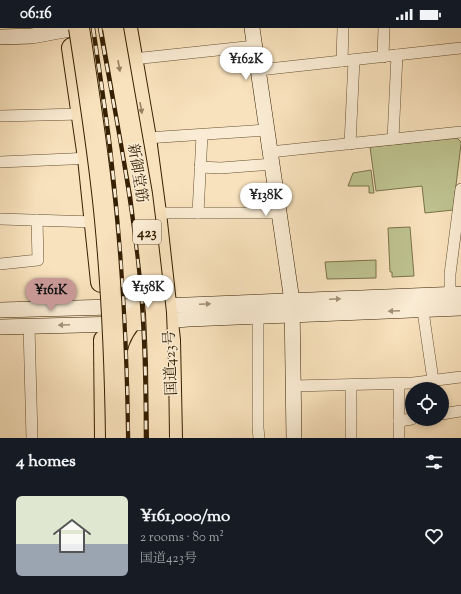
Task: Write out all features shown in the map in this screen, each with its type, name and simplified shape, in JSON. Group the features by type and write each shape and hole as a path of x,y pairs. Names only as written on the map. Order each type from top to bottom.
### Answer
{"highway":[{"path":"73,28 101,286 114,320 105,404 105,438"},
{"path":"73,28 98,152 111,289 116,438"},
{"name":"新御堂筋","path":"113,28 141,187 156,313 159,438"},
{"name":"国道423号","path":"127,28 146,138 160,244 155,310 170,340 172,438"},
{"path":"114,320 155,310 154,264 160,244"}],"street":[{"path":"0,37 32,36 73,28"},
{"path":"252,28 292,308 294,438"},
{"path":"342,61 343,28"},
{"path":"383,57 384,28"},
{"path":"132,59 255,46"},
{"path":"258,70 461,48"},
{"path":"393,139 397,56"},
{"path":"350,144 354,60"},
{"path":"0,116 82,114"},
{"path":"146,138 267,130"},
{"path":"200,167 221,168 350,144 461,132"},
{"path":"198,213 202,135"},
{"path":"0,162 88,158"},
{"path":"155,310 189,319 258,317 292,308 456,294 450,274 461,196"},
{"path":"156,213 279,212"},
{"path":"0,219 95,222"},
{"path":"0,264 38,260 37,220"},
{"path":"0,327 114,320 155,310 292,308 424,310 461,308"},
{"path":"0,310 114,320"},
{"path":"424,310 433,380"},
{"path":"258,317 259,438"},
{"path":"29,326 32,438"},
{"path":"293,386 399,384 461,377"},
{"path":"399,384 399,438"},
{"path":"351,385 352,438"},
{"path":"449,413 461,411"},
{"path":"399,421 405,420"}],"green space":[{"path":"457,138 461,144 453,210 425,213 422,186 376,191 370,147"},
{"path":"371,170 374,193 369,193 369,186 348,186 353,173"},
{"path":"410,227 414,276 392,277 392,272 390,272 388,228"},
{"path":"376,260 376,278 327,279 325,262"}],"railway":[{"path":"93,28 110,148 117,220 125,329 128,438"},
{"path":"100,28 126,172 138,259 145,348 146,438"}]}
